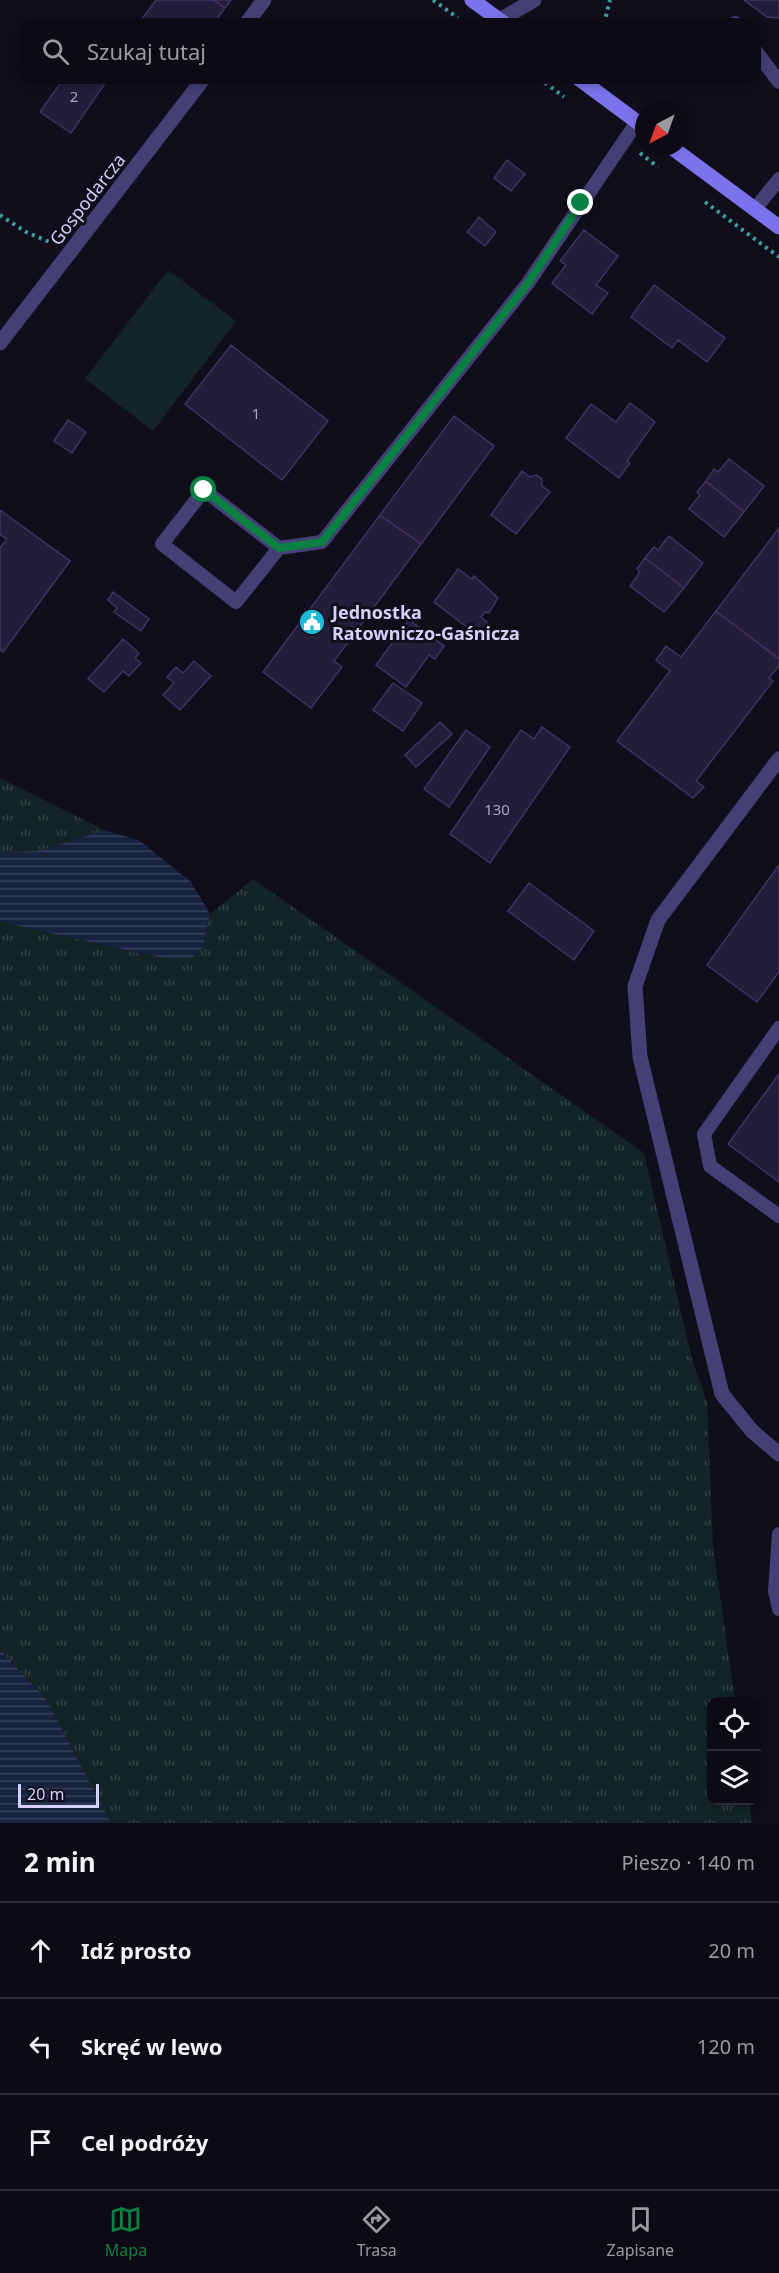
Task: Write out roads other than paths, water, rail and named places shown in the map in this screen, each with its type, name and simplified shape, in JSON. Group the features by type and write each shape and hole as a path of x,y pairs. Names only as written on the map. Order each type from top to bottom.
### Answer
{"main road":[{"path":"472,0 497,18"},
{"path":"586,84 635,121"},
{"path":"683,156 779,227"}],"street":[{"path":"250,18 264,0"},
{"path":"508,18 534,0"},
{"name":"Gospodarcza","path":"0,344 199,84"},
{"path":"779,759 658,920 635,986 640,1057 722,1394 752,1431 779,1454"}],"lane":[{"path":"761,58 779,82"},
{"path":"279,548 204,490 162,544 236,602 279,548 322,542 528,283 635,133"},
{"path":"755,209 779,179"},
{"path":"779,1028 704,1134 710,1166 779,1216"},
{"path":"779,1534 775,1591 779,1609"}],"water":[{"path":"104,830 140,841 191,882 210,914 203,947 192,958 163,958 0,922 0,852 40,851"},
{"path":"0,1650 46,1699 111,1823 0,1823"}],"place":[{"name":"Jednostka Ratowniczo-Gaśnicza","path":"312,622"}]}
